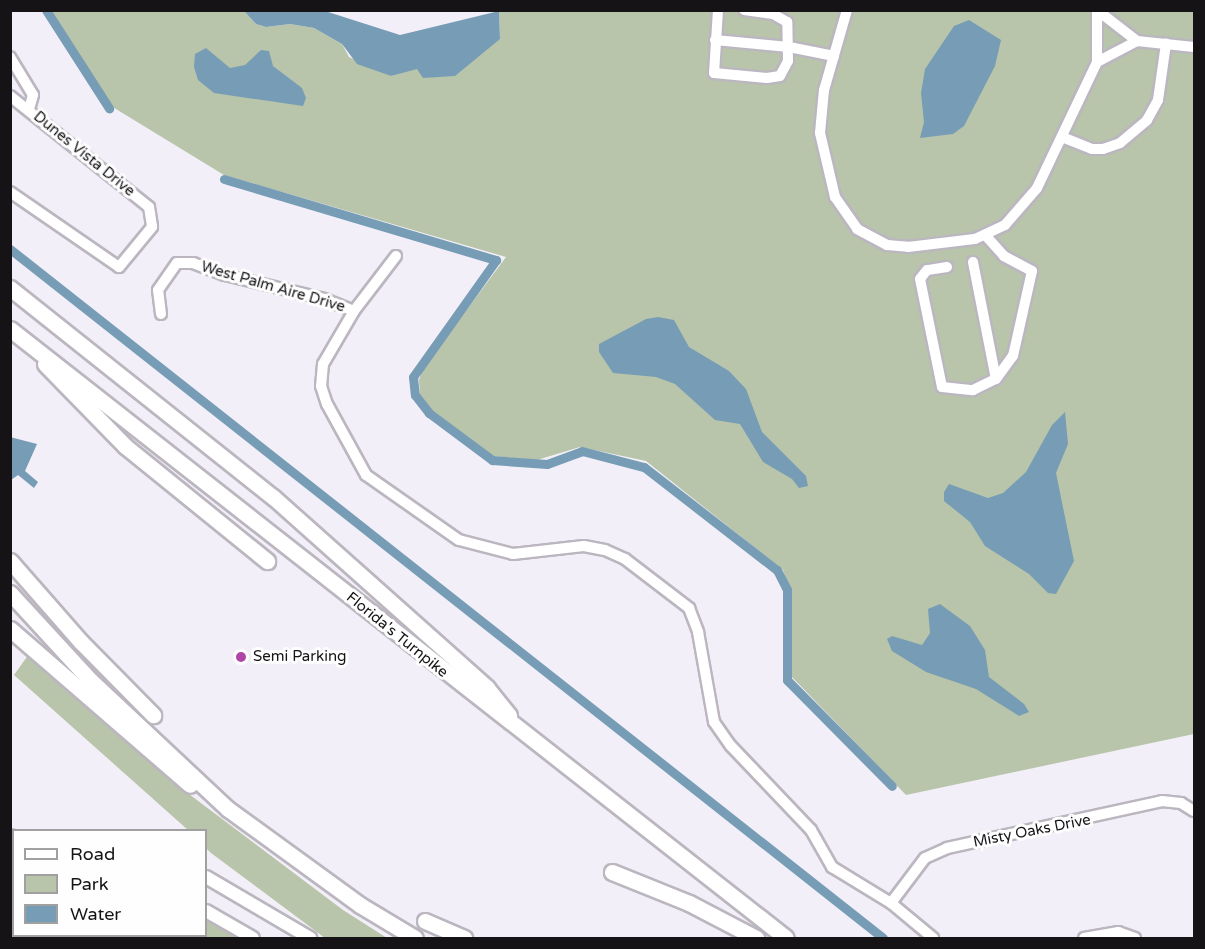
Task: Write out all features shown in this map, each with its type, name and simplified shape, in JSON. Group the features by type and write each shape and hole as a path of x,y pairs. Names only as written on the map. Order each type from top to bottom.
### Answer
{"highway":[{"path":"10,288 273,497 487,688 522,732"},
{"name":"Florida's Turnpike","path":"10,329 786,939"},
{"path":"33,347 49,370 125,446 267,561"},
{"path":"10,561 81,642 153,714"},
{"path":"10,593 90,680 228,809"},
{"path":"10,629 189,784 228,809 360,905 415,939"},
{"path":"612,872 689,903 756,939"},
{"path":"425,921 464,939"}],"main road":[{"path":"207,878 310,939"},
{"path":"207,912 253,939"}],"street":[{"path":"718,10 712,67 720,75 775,78 787,67 789,47 787,22 781,17 744,10"},
{"path":"848,10 820,112 820,133 835,197 857,229 887,245 908,247 986,235 1019,213 1036,188 1097,62 1097,10"},
{"path":"1097,10 1137,41 1194,48"},
{"path":"715,40 789,47 834,56"},
{"path":"1097,62 1137,41"},
{"path":"1062,137 1092,149 1104,149 1120,143 1147,120 1158,100 1166,45"},
{"path":"10,57 33,95 30,109"},
{"name":"Dunes Vista Drive","path":"10,96 30,109 149,207 152,227 119,267 10,192"},
{"path":"947,267 927,270 920,279 942,387 973,390 996,379 1012,356 1032,271 1004,256 986,235"},
{"name":"West Palm Aire Drive","path":"396,256 354,311 323,364 321,386 332,414 366,475 459,540 513,554 584,546 605,550 625,559 688,608 698,632 714,722 731,746 811,830 832,867 891,903 933,939"},
{"path":"973,262 996,379"},
{"name":"West Palm Aire Drive","path":"161,314 158,290 177,263 193,263 225,275 324,298 354,311"},
{"name":"Misty Oaks Drive","path":"891,903 925,858 947,848 1161,801 1181,803 1194,811"},
{"path":"1084,939 1118,932 1135,939"}],"green space":[{"path":"52,11 244,11 256,24 266,27 290,24 314,28 342,44 349,57 391,76 500,39 499,11 1194,11 1194,734 906,795 791,676 792,598 783,570 646,461 580,447 537,460 492,456 431,411 420,395 419,380 423,369 506,257 224,175 111,106"},
{"path":"29,654 177,785 343,910 387,938 325,938 211,853 207,849 207,829 187,829 14,675"},
{"path":"10,875 12,875 12,937 207,937 207,921 239,938 11,938"}],"water":[{"path":"244,11 325,11 400,35 499,11 500,39 455,76 423,78 417,69 391,76 357,64 342,44 314,28 290,24 266,27 256,24"},
{"path":"969,20 1001,40 995,66 964,126 953,134 920,138 924,122 921,93 925,69 954,26"},
{"path":"206,48 230,68 245,65 261,50 269,51 273,66 302,88 306,98 303,106 214,93 198,80 194,67 195,54"},
{"path":"658,317 674,320 689,347 729,371 746,389 762,432 806,476 808,486 799,488 792,479 763,462 740,424 715,420 675,384 656,377 613,373 599,352 599,344 646,319"},
{"path":"1065,412 1068,444 1056,473 1074,561 1056,594 1048,593 1029,574 985,546 970,522 944,501 944,492 949,484 988,498 1003,493 1026,472 1052,425"},
{"path":"10,437 37,444 25,471 38,482 34,488 18,475 11,480"},
{"path":"940,604 970,626 985,650 989,677 1024,704 1029,712 1019,716 976,689 926,672 892,651 887,639 892,636 922,645 930,633 928,609"}],"waterway":[{"path":"46,10 109,108"},
{"path":"224,179 496,260 413,377 415,395 429,413 492,460 547,464 582,451 644,467 777,570 787,590 787,680 892,786"},
{"path":"10,249 883,938"}],"place":[{"name":"Semi Parking","path":"241,657"}]}
